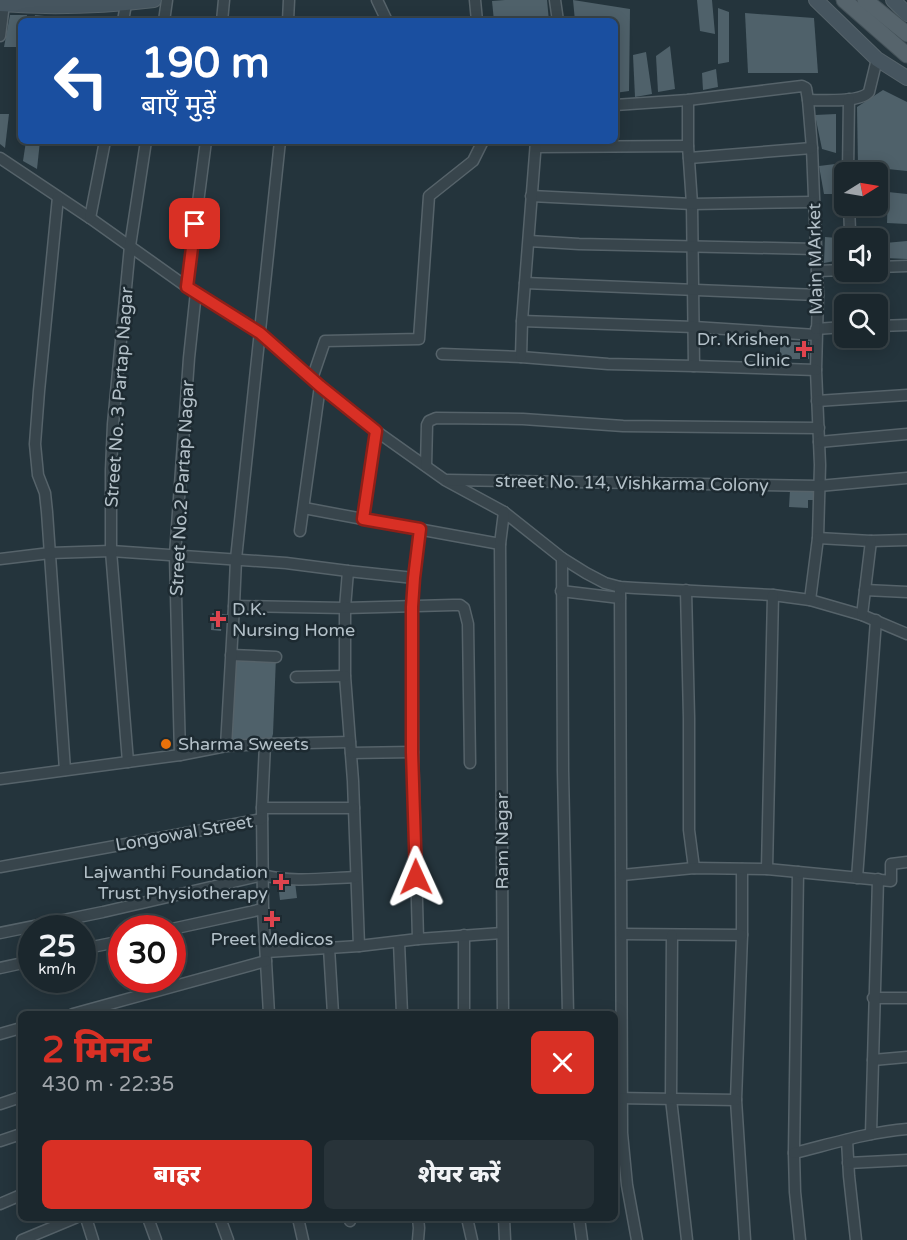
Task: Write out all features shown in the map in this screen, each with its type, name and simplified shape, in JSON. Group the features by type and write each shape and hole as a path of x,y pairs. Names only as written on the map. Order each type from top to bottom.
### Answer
{"main road":[{"path":"844,0 907,55"},
{"path":"865,0 907,34"}],"street":[{"path":"0,36 2,4 70,6 126,4 154,0"},
{"path":"164,18 167,0"},
{"path":"222,18 224,0"},
{"path":"288,18 289,0"},
{"path":"377,0 386,18"},
{"path":"475,0 477,18"},
{"path":"555,0 558,18"},
{"path":"816,0 877,59 907,78"},
{"path":"893,0 907,14"},
{"path":"124,18 126,4"},
{"path":"618,105 688,100 805,86 808,100 862,97 869,92 877,59"},
{"path":"848,162 849,99"},
{"path":"688,100 694,366"},
{"name":"Main MArket","path":"808,100 818,296 816,370 819,428 818,538 810,600"},
{"path":"90,218 104,144"},
{"name":"Street No. 3 Partap Nagar","path":"128,762 111,550 111,470 113,424 130,246 146,144"},
{"name":"Street No.2 Partap Nagar","path":"180,755 175,555 192,290 206,144"},
{"path":"226,746 236,559 280,144"},
{"path":"300,531 316,382 325,341 419,339 429,196 473,161 482,144"},
{"path":"521,357 536,144 688,146"},
{"path":"689,158 812,148"},
{"path":"0,162 90,218 192,290 260,333 376,431 445,480 504,512 562,558 620,592"},
{"path":"531,196 692,204 813,202"},
{"path":"58,197 35,444 38,475 45,493 65,770"},
{"path":"529,241 816,249"},
{"path":"888,267 907,266"},
{"path":"817,272 834,271"},
{"path":"525,283 818,296"},
{"path":"522,321 816,332 834,329"},
{"path":"888,326 907,325"},
{"path":"442,354 608,364 816,370"},
{"path":"817,401 907,394"},
{"path":"426,466 426,431 429,421 436,418 523,419 623,426 819,428"},
{"path":"363,519 376,431"},
{"path":"819,442 907,434"},
{"name":"street No. 14, Vishkarma Colony","path":"445,480 819,486 907,478"},
{"path":"304,508 500,544"},
{"name":"Ram Nagar","path":"503,1011 500,544 504,512"},
{"path":"418,939 412,752 412,607 420,529"},
{"path":"818,538 871,541 907,540"},
{"path":"862,615 871,541"},
{"path":"0,559 50,553 111,550 285,563 414,578"},
{"path":"562,558 568,1011"},
{"path":"348,571 345,608 345,676 354,808 359,946"},
{"path":"561,591 686,590 773,595 810,600 862,615 907,634"},
{"path":"686,590 689,830 694,868"},
{"path":"865,590 907,592"},
{"path":"620,592 622,875 618,1098 627,1185 637,1240"},
{"path":"767,869 773,595"},
{"path":"234,606 345,608 460,606 464,608 468,624 470,763"},
{"path":"856,878 876,620"},
{"path":"231,655 276,657"},
{"path":"296,676 345,676"},
{"path":"0,779 180,755 226,746 265,744 412,752"},
{"path":"265,744 262,814 263,909 269,1011"},
{"name":"Longowal Street","path":"0,867 262,814 354,808"},
{"path":"622,875 694,868 767,869 891,881 891,864 907,862"},
{"path":"742,869 736,1100 745,1240"},
{"path":"798,872 794,1153 800,1240"},
{"path":"0,933 263,875 290,880 356,877"},
{"path":"871,1134 878,879"},
{"path":"186,926 263,909"},
{"path":"83,1011 266,957 329,948 502,933"},
{"path":"621,934 742,935"},
{"path":"672,934 671,1099 687,1240"},
{"path":"464,935 464,1011"},
{"path":"399,942 402,1011"},
{"path":"329,948 333,1011"},
{"path":"0,968 18,964"},
{"path":"873,998 907,998"},
{"path":"0,1034 18,1029"},
{"path":"873,1060 907,1057"},
{"path":"0,1104 18,1098"},
{"path":"618,1098 736,1100"},
{"path":"794,1153 871,1134 907,1129"},
{"path":"0,1141 18,1135"},
{"path":"848,1140 848,1164 856,1240"},
{"path":"848,1164 907,1160"},
{"path":"618,1186 627,1185"},
{"path":"0,1204 18,1196"},
{"path":"22,1240 40,1237 69,1221"},
{"path":"87,1221 93,1240"},
{"path":"149,1221 156,1240"},
{"path":"221,1221 228,1240"},
{"path":"299,1221 303,1240"},
{"path":"418,1240 421,1221"},
{"path":"468,1221 472,1240"},
{"path":"504,1221 505,1240"},
{"path":"579,1221 582,1240"}],"building":[{"path":"547,0 549,18 494,18 492,1"},
{"path":"573,0 630,9 629,91 618,93 618,18 575,18"},
{"path":"697,0 712,0 715,34 700,31"},
{"path":"718,8 729,12 729,62 718,64"},
{"path":"745,13 814,18 818,73 748,73"},
{"path":"10,15 27,15 26,18 18,18 18,47 4,47"},
{"path":"35,15 54,17 54,18 34,18"},
{"path":"670,46 675,89 658,92 656,56"},
{"path":"646,52 652,94 635,97 633,55"},
{"path":"716,69 718,87 703,90 702,73"},
{"path":"883,90 907,102 907,171 888,169 888,162 858,162 857,107"},
{"path":"0,114 9,114 5,148 0,144"},
{"path":"836,114 836,153 822,149 815,115"},
{"path":"26,144 40,144 37,169 23,161"},
{"path":"834,164 834,194 824,194 819,166"},
{"path":"888,192 907,194 907,224 887,223"},
{"path":"825,237 834,238 834,261 824,263"},
{"path":"907,241 907,259 888,258 888,243"},
{"path":"780,342 809,342 809,359 780,359"},
{"path":"790,490 815,491 815,500 808,500 808,508 789,507"},
{"path":"212,613 232,615 231,622 222,621 221,631 211,630"},
{"path":"276,657 271,741 226,746 234,659"},
{"path":"295,882 297,898 280,900 278,884"}],"place":[{"name":"Dr. Krishen Clinic","path":"804,349"},
{"name":"D.K. Nursing Home","path":"218,619"},
{"name":"Sharma Sweets","path":"166,744"},
{"name":"Lajwanthi Foundation Trust Physiotherapy","path":"281,882"},
{"name":"Preet Medicos","path":"272,919"}],"route":[{"path":"195,224 187,287 260,333 376,431 363,519 420,529 412,607 412,752 416,877"}]}
